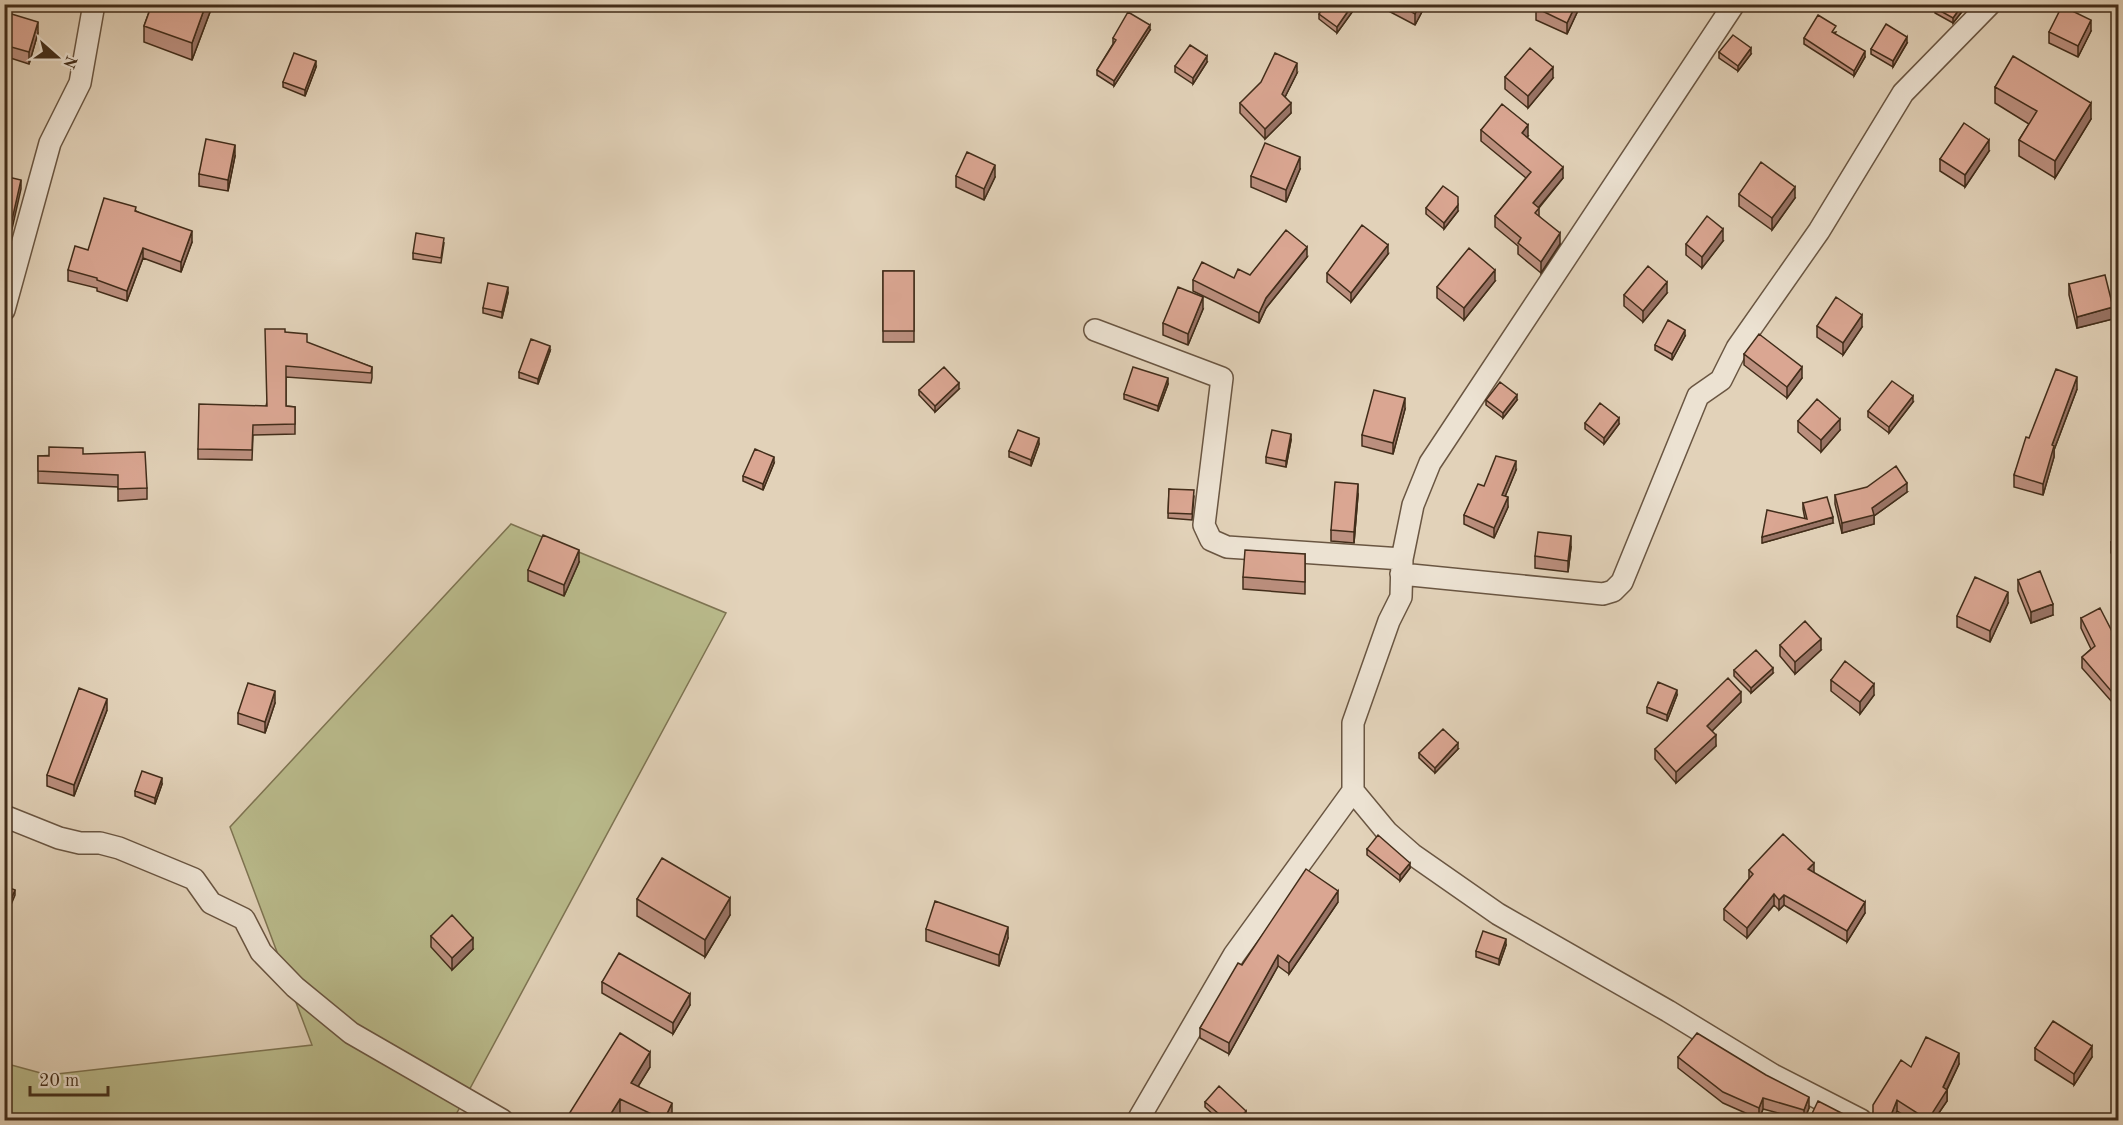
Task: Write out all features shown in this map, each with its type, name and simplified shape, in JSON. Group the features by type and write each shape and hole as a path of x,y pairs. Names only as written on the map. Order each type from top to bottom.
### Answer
{"street":[{"path":"4,310 50,143 80,83 94,4"},
{"path":"1138,1120 1234,955 1353,791 1353,723 1389,621 1401,597 1401,567 1413,505 1436,453 1734,4"},
{"path":"1095,330 1222,378 1204,525 1211,540 1227,547 1603,594 1613,591 1622,582 1698,396 1721,380 1737,348 1819,231 1903,93 1990,4"},
{"path":"1353,791 1387,832 1412,854 1498,914 1668,1011 1773,1075 1862,1120"},
{"path":"4,816 59,838 80,843 100,843 119,848 194,879 212,903 244,920 261,952 295,987 351,1033 502,1120"}],"green space":[{"path":"511,524 726,613 453,1120 5,1120 4,1063 48,1075 312,1045 230,827"}],"building":[{"path":"152,4 206,4 192,43 144,26"},
{"path":"1326,4 1353,4 1337,27 1319,14"},
{"path":"1398,4 1420,4 1415,14"},
{"path":"1536,4 1576,4 1567,23 1536,8"},
{"path":"1937,4 1963,4 1953,18 1935,8"},
{"path":"2062,6 2091,20 2078,46 2049,32"},
{"path":"5,12 38,22 29,52 4,45"},
{"path":"1128,12 1150,25 1114,81 1097,70 1116,40 1113,38"},
{"path":"1818,15 1836,26 1832,32 1865,51 1854,71 1804,38"},
{"path":"1886,24 1907,37 1893,61 1871,49"},
{"path":"1733,35 1751,48 1738,66 1719,52"},
{"path":"1190,45 1207,56 1193,78 1175,66"},
{"path":"1530,48 1553,67 1528,96 1505,77"},
{"path":"294,53 316,61 305,90 283,82"},
{"path":"1275,53 1297,63 1282,94 1291,103 1265,129 1240,103 1261,82"},
{"path":"2013,56 2091,103 2055,161 2019,140 2037,111 1995,87"},
{"path":"1502,104 1528,125 1522,133 1563,167 1533,203 1539,208 1535,213 1560,233 1541,262 1518,243 1521,238 1495,216 1531,172 1481,130"},
{"path":"1964,123 1989,140 1965,175 1940,159"},
{"path":"206,139 235,145 228,180 199,174"},
{"path":"1265,143 1300,157 1286,190 1251,176"},
{"path":"967,152 995,165 984,189 956,176"},
{"path":"1761,162 1795,187 1772,218 1739,194"},
{"path":"4,176 21,180 12,220 5,234"},
{"path":"1443,186 1458,197 1458,205 1444,223 1426,208"},
{"path":"104,198 136,207 135,211 192,231 181,262 143,248 127,291 97,280 97,278 68,270 75,246 88,250"},
{"path":"1707,216 1723,229 1702,257 1686,244"},
{"path":"1362,225 1388,245 1351,293 1327,273"},
{"path":"1286,230 1307,247 1266,298 1259,313 1193,280 1202,262 1234,278 1238,269 1250,275"},
{"path":"416,233 444,238 441,258 413,253"},
{"path":"1469,248 1495,270 1464,308 1437,287"},
{"path":"1648,266 1667,282 1643,311 1624,295"},
{"path":"883,271 914,271 914,331 883,331"},
{"path":"2105,275 2113,307 2077,317 2069,284"},
{"path":"488,283 508,287 502,312 483,308"},
{"path":"1178,287 1203,297 1188,334 1163,323"},
{"path":"1836,297 1862,315 1843,343 1817,326"},
{"path":"1668,320 1685,330 1672,354 1655,345"},
{"path":"265,329 285,329 285,332 307,334 307,342 372,367 371,373 286,366 286,406 295,407 295,424 253,425 252,450 198,449 199,404 267,406"},
{"path":"1759,334 1802,367 1787,387 1744,354"},
{"path":"531,339 550,346 538,379 519,372"},
{"path":"944,367 959,383 935,406 919,390"},
{"path":"1133,367 1168,378 1158,406 1124,394"},
{"path":"2056,369 2077,377 2052,445 2054,446 2043,484 2014,475 2026,437 2029,438"},
{"path":"1892,381 1913,396 1889,427 1868,411"},
{"path":"1500,382 1517,395 1503,413 1486,400"},
{"path":"1374,390 1405,398 1393,443 1362,435"},
{"path":"1817,399 1840,419 1821,440 1798,421"},
{"path":"1600,403 1619,418 1604,438 1585,423"},
{"path":"1018,430 1039,438 1031,460 1009,451"},
{"path":"1272,430 1291,434 1286,461 1266,457"},
{"path":"49,447 83,448 83,454 145,452 147,488 118,489 118,475 38,471 38,456 49,456"},
{"path":"755,449 774,457 763,484 743,476"},
{"path":"1496,456 1516,461 1502,495 1508,497 1494,528 1464,515 1478,484 1484,486"},
{"path":"1896,466 1907,483 1872,508 1874,515 1842,523 1835,495 1867,487"},
{"path":"1335,482 1358,484 1354,532 1331,530"},
{"path":"1169,489 1194,490 1192,514 1168,513"},
{"path":"1827,497 1833,517 1762,537 1767,510 1807,519 1803,503"},
{"path":"1538,532 1571,536 1568,561 1535,556"},
{"path":"2118,534 2118,549 2111,542"},
{"path":"543,535 579,550 564,585 528,570"},
{"path":"1245,550 1305,554 1305,582 1243,577"},
{"path":"2040,571 2053,604 2031,612 2018,580"},
{"path":"1975,577 2008,592 1990,631 1957,616"},
{"path":"2100,608 2118,642 2118,686 2112,692 2082,657 2095,646 2081,618"},
{"path":"1805,621 1821,639 1795,662 1780,645"},
{"path":"1756,650 1773,668 1751,688 1734,670"},
{"path":"1845,661 1874,684 1860,702 1831,680"},
{"path":"1728,678 1741,692 1707,726 1716,735 1676,772 1655,749"},
{"path":"1658,682 1677,690 1667,715 1647,707"},
{"path":"248,683 275,691 265,722 238,713"},
{"path":"79,688 107,699 74,785 47,775"},
{"path":"1443,729 1458,743 1435,768 1419,753"},
{"path":"142,771 162,778 155,798 135,791"},
{"path":"1783,834 1814,863 1808,869 1865,902 1847,931 1784,895 1779,900 1774,894 1747,928 1724,909 1753,874 1749,870"},
{"path":"1378,835 1410,863 1400,875 1367,849"},
{"path":"662,858 730,898 705,940 637,899"},
{"path":"1306,869 1338,891 1289,963 1278,955 1229,1043 1200,1028 1238,963 1242,965"},
{"path":"4,886 15,890 5,913 4,913"},
{"path":"935,901 1008,927 999,955 926,929"},
{"path":"452,915 473,938 452,958 431,936"},
{"path":"1483,931 1506,939 1499,959 1476,951"},
{"path":"619,953 690,994 673,1023 602,982"},
{"path":"2053,1021 2092,1046 2074,1074 2035,1048"},
{"path":"620,1033 650,1052 631,1083 672,1103 664,1120 620,1099 607,1120 579,1120 569,1114"},
{"path":"1697,1033 1766,1075 1809,1097 1804,1110 1763,1098 1759,1108 1723,1092 1678,1057"},
{"path":"1926,1037 1959,1053 1943,1087 1947,1090 1928,1120 1897,1100 1889,1120 1867,1120 1873,1114 1873,1105 1901,1060 1911,1067"},
{"path":"1219,1086 1246,1111 1238,1120 1226,1120 1205,1102"},
{"path":"1818,1101 1855,1120 1809,1120"}]}
